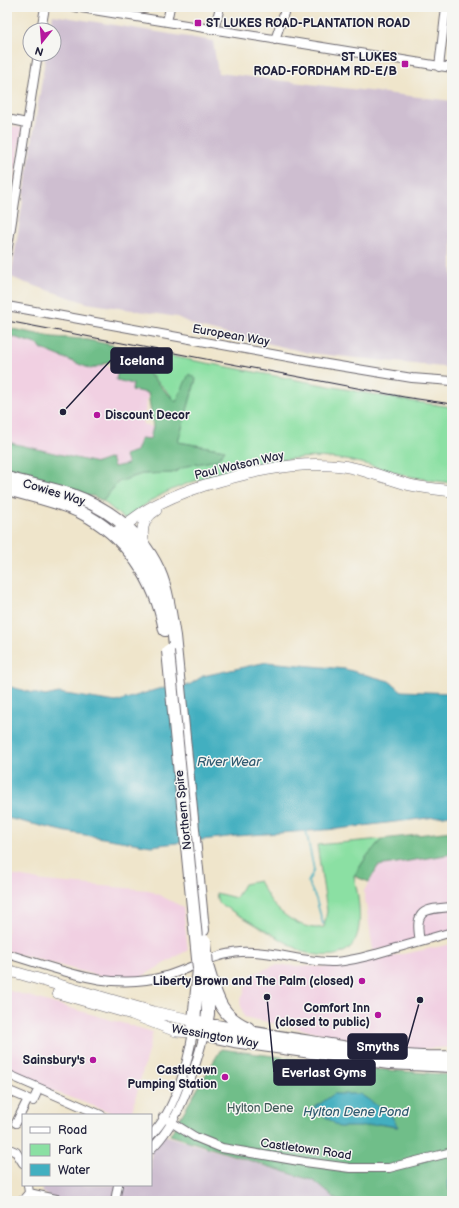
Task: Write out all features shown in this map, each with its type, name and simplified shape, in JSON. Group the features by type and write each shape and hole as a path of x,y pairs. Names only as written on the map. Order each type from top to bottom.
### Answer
{"highway":[{"name":"Cowies Way","path":"7,478 84,499 106,511 126,526 145,548 159,571 164,585 172,650"},
{"name":"Cowies Way","path":"7,489 48,500 79,511 97,521 112,533 126,547 146,574 159,605 172,650"},
{"name":"Northern Spire","path":"172,650 203,968"},
{"path":"200,1028 203,968"},
{"path":"203,968 218,1003 224,1012 238,1024 266,1035"},
{"name":"Wessington Way","path":"200,1028 266,1035 394,1055 428,1058 452,1057"},
{"name":"Wessington Way","path":"200,1028 234,1041 382,1062 452,1066"}],"main road":[{"name":"Paul Watson Way","path":"112,533 120,531 142,513 174,497 217,482 287,466 331,465 377,473 410,485 452,491"},
{"name":"Paul Watson Way","path":"145,548 142,537 143,526 147,517 174,497"},
{"path":"126,526 125,534 144,558 154,578 158,588 159,605"},
{"name":"Wessington Way","path":"7,970 153,1012 200,1028"},
{"name":"Wessington Way","path":"7,978 132,1014 176,1031 200,1028"}],"street":[{"path":"42,22 45,7"},
{"path":"75,7 126,11 167,22 452,68"},
{"path":"167,22 170,7"},
{"path":"214,30 220,7"},
{"path":"275,40 286,7"},
{"path":"439,67 446,7"},
{"path":"7,253 11,206 37,62"},
{"path":"7,119 27,123"},
{"name":"European Way","path":"7,306 319,363 412,378 452,381"},
{"path":"420,941 417,922 423,913 429,910 452,907"},
{"path":"7,954 86,977 117,982 146,980 168,975 216,956 242,952 333,962 362,957 452,932"},
{"path":"152,1134 173,1098 200,1028"},
{"path":"152,1147 161,1139 172,1123 190,1080 200,1028"},
{"path":"7,1074 99,1114"},
{"path":"7,1090 34,1101 39,1088"},
{"path":"16,1123 28,1098"},
{"name":"Castletown Road","path":"163,1117 195,1137 222,1148 350,1168 389,1168 452,1152"},
{"path":"7,1148 16,1152 22,1161"},
{"path":"115,1201 118,1186"},
{"path":"22,1201 29,1189 65,1201"}],"shaded area":[{"path":"53,15 213,41 218,73 452,101 452,368 309,353 198,327 177,317 87,303 11,277 45,62 62,62 62,22 52,22"},
{"path":"7,125 22,128 14,182 7,181"},
{"path":"7,335 111,367 135,380 148,393 143,424 153,427 150,440 136,451 128,464 113,467 110,458 97,463 7,442"},
{"path":"452,854 452,936 373,951 364,891 378,866"},
{"path":"7,874 43,881 149,890 183,907 188,950 141,977 102,977 7,951"},
{"path":"452,944 452,1047 398,1050 244,1017 240,1002 251,975 275,965 329,967 364,962"},
{"name":"Sainsbury's","path":"7,990 153,1032 131,1114 115,1114 36,1085 7,1072"},
{"path":"152,1131 314,1181 338,1201 57,1201 41,1192 44,1186 152,1186"}],"green space":[{"path":"7,328 53,337 83,339 122,347 176,402 189,374 196,379 178,442 225,450 217,460 187,466 172,473 142,474 118,482 103,501 93,496 85,496 7,474 7,442 97,463 111,458 114,467 128,464 124,455 136,451 141,438 150,439 153,427 148,393 132,390 133,384 116,380 119,364 111,361 91,369 42,349 39,345 7,335"},
{"path":"122,347 403,400 452,407 452,483 428,480 340,459 312,457 292,459 247,466 203,478 167,492 126,519 123,518 103,501 118,482 142,474 172,473 186,466 217,460 225,450 178,442 196,379 189,375 176,403 169,393"},
{"path":"452,831 452,854 378,866 369,882 354,876 367,856 382,839"},
{"path":"382,839 367,856 354,876 359,910 359,925 356,938 350,948 339,954 324,956 303,952 218,903 216,893 236,898 244,884 259,881 272,902 284,915 304,926 311,928 324,927 327,911 317,845"},
{"name":"Hylton Dene","path":"221,1049 362,1068 452,1075 452,1173 447,1182 452,1201 338,1201 314,1181 170,1135","holes":["390,1115 397,1127 378,1124"]}],"water":[{"name":"River Wear","path":"267,662 345,669 389,681 402,691 452,693 452,815 338,829 236,836 151,846 67,832 7,818 7,686 45,696 59,693 116,702 158,689 189,685 203,676"},
{"name":"Hylton Dene Pond","path":"334,1094 360,1094 391,1115 398,1127 378,1124 361,1127 339,1127 314,1108"},
{"path":"452,1173 452,1198 447,1182"}],"waterway":[{"path":"306,830 314,870 308,882 316,899 323,924"}],"tram line":[{"path":"7,321 404,397 452,404"}],"place":[{"name":"ST LUKES ROAD-PLANTATION ROAD","path":"198,23"},
{"name":"ST LUKES ROAD-FORDHAM RD-E/B","path":"405,64"},
{"name":"Iceland","path":"63,412"},
{"name":"Discount Decor","path":"97,415"},
{"name":"Liberty Brown and The Palm (closed)","path":"362,981"},
{"name":"Everlast Gyms","path":"267,997"},
{"name":"Smyths","path":"420,1000"},
{"name":"Comfort Inn (closed to public)","path":"378,1015"},
{"name":"Sainsbury's","path":"93,1060"},
{"name":"Castletown Pumping Station","path":"225,1077"}]}
